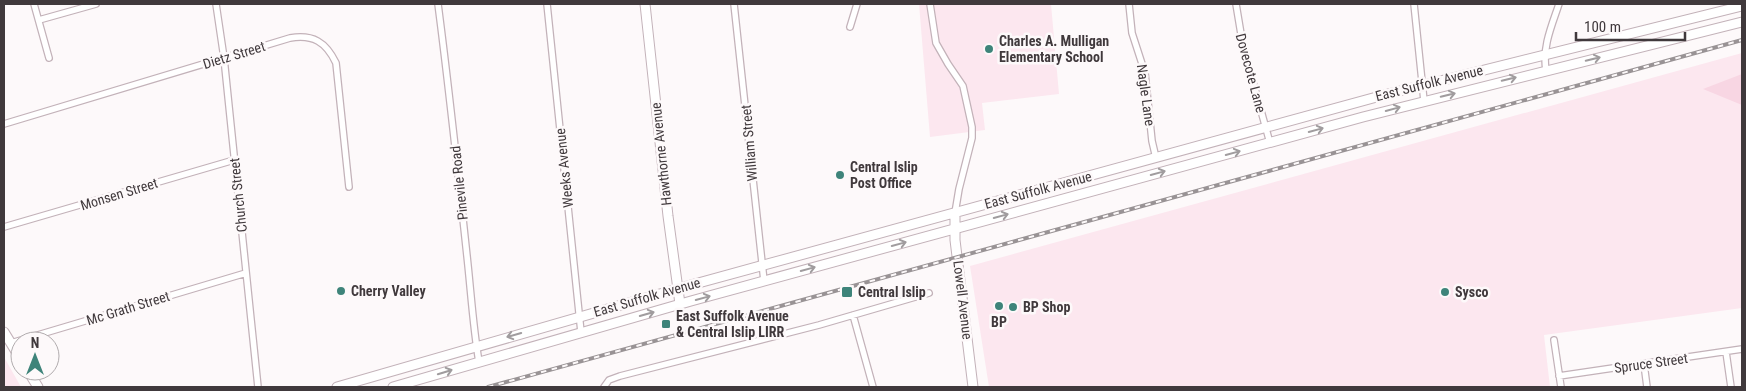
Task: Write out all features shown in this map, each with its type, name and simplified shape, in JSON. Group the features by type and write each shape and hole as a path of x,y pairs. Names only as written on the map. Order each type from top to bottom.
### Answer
{"main road":[{"name":"Hawthorne Avenue","path":"645,4 680,304"},
{"name":"East Suffolk Avenue","path":"337,387 678,288 1422,84 1742,6"},
{"name":"East Suffolk Avenue","path":"394,387 680,304 1424,101 1742,22"},
{"name":"Lowell Avenue","path":"955,212 954,229 974,387"}],"street":[{"path":"34,4 49,58"},
{"path":"39,20 96,4"},
{"name":"Church Street","path":"216,4 224,58 258,387"},
{"name":"Pinevile Road","path":"438,4 451,104 479,362"},
{"name":"Weeks Avenue","path":"547,4 582,332"},
{"name":"William Street","path":"734,4 764,281"},
{"path":"850,27 857,4"},
{"path":"930,4 936,43 963,86 972,127 972,138 955,212"},
{"name":"Nagle Lane","path":"1129,4 1132,34 1145,73 1152,141 1156,158"},
{"name":"Dovecote Lane","path":"1236,4 1242,46 1270,143"},
{"path":"1414,4 1424,101"},
{"path":"1546,70 1545,54 1547,41 1559,4"},
{"name":"Dietz Street","path":"4,124 290,38 300,36 311,38 321,42 331,52 336,63 349,187"},
{"name":"Monsen Street","path":"4,227 234,160"},
{"name":"Mc Grath Street","path":"51,331 246,273"},
{"path":"604,387 610,380 620,376 854,315 929,293"},
{"path":"854,315 873,387"},
{"path":"1554,340 1561,387"},
{"name":"Spruce Street","path":"1559,376 1742,349"},
{"path":"1726,352 1731,387"},
{"path":"1644,364 1647,387"}],"shaded area":[{"name":"Charles A. Mulligan Elementary School","path":"919,4 1051,4 1059,94 982,103 985,130 930,137"},
{"path":"1742,53 1742,308 1544,335 1550,387 989,387 970,266"},
{"path":"1742,74 1742,105 1703,89"},
{"path":"4,357 10,368 10,381 18,381 21,387 4,387"}],"railway":[{"path":"488,387 1742,40"}],"place":[{"name":"Charles A. Mulligan Elementary School","path":"989,49"},
{"name":"Central Islip Post Office","path":"840,175"},
{"name":"Cherry Valley","path":"341,291"},
{"name":"Central Islip","path":"847,292"},
{"name":"Sysco","path":"1445,292"},
{"name":"BP","path":"999,306"},
{"name":"BP Shop","path":"1013,307"},
{"name":"East Suffolk Avenue & Central Islip LIRR","path":"666,324"}]}
